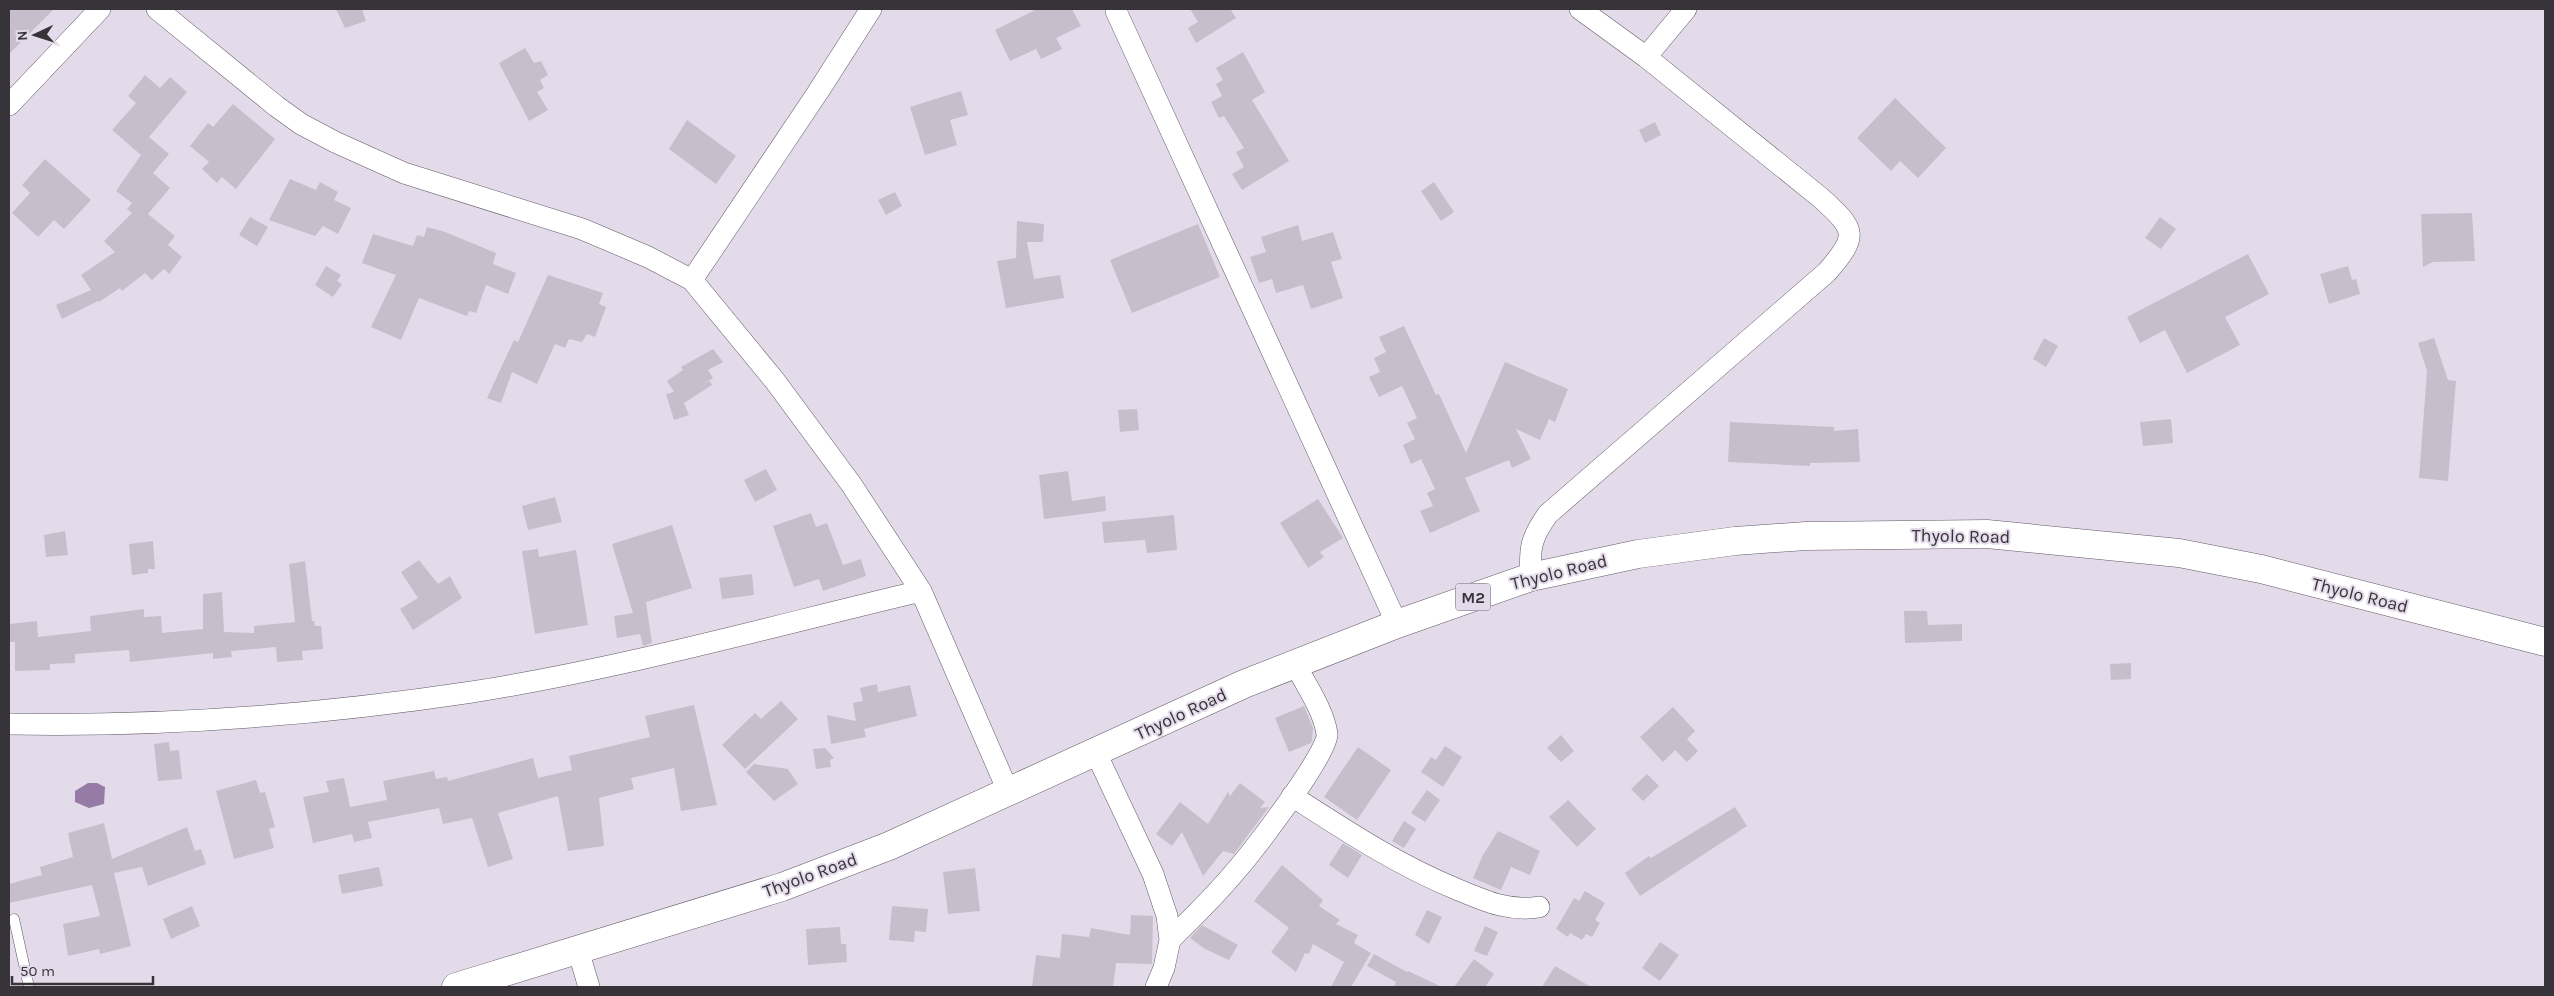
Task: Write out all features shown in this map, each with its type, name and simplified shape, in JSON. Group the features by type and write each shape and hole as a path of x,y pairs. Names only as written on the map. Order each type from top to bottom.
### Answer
{"highway":[{"name":"Thyolo Road","path":"456,987 782,887 889,846 1244,684 1397,624 1531,577 1638,554 1735,541 1806,536 1987,534 2179,553 2261,570 2545,642"}],"street":[{"path":"9,105 100,9"},
{"path":"157,9 276,106 301,124 334,142 404,173 582,229 648,257 692,280 769,374 845,476 922,591 1008,791"},
{"path":"692,280 818,92 871,9"},
{"path":"1531,577 1530,550 1535,532 1548,514 1827,272 1844,253 1850,236 1846,222 1821,198 1646,57 1580,9"},
{"path":"1646,57 1686,9"},
{"path":"1116,11 1397,624"},
{"path":"9,724 93,726 269,717 473,692 616,664 922,591"},
{"path":"1170,940 1234,874 1292,796 1321,753 1327,736 1324,723 1295,664"},
{"path":"1096,752 1153,874 1166,916 1170,940 1164,968 1156,987"},
{"path":"1292,796 1408,868 1500,907 1526,909 1539,907"},
{"path":"578,950 589,987"}],"lane":[{"path":"14,920 29,987"}],"shaded area":[{"path":"88,783 97,783 105,787 104,804 89,808 75,802 75,791"}],"building":[{"path":"9,9 54,9 9,54"},
{"path":"336,9 362,9 366,21 345,28"},
{"path":"1037,9 1072,9 1081,26 1056,38 1062,49 1041,59 1036,49 1010,61 995,30"},
{"path":"1190,9 1230,9 1236,18 1196,43 1188,28 1198,22"},
{"path":"525,48 534,63 541,61 548,75 540,80 544,88 537,92 548,110 529,121 499,63"},
{"path":"1243,52 1265,92 1252,100 1289,161 1242,190 1232,174 1244,167 1236,152 1244,148 1224,116 1219,118 1211,102 1222,96 1216,84 1223,80 1216,68"},
{"path":"145,75 160,88 170,77 187,92 149,137 169,154 153,173 170,188 148,214 175,236 168,245 182,257 169,274 164,269 152,280 145,273 122,291 120,288 99,302 62,319 56,305 91,290 81,275 115,252 104,241 132,213 127,209 132,203 116,191 141,155 112,130 136,103 128,96"},
{"path":"961,91 968,115 950,120 957,145 925,155 910,107"},
{"path":"1895,98 1946,148 1918,178 1900,161 1891,171 1857,138"},
{"path":"233,104 275,139 236,189 222,177 217,183 202,169 209,162 190,146 208,123 213,127"},
{"path":"687,120 736,156 716,184 669,149"},
{"path":"1655,122 1661,135 1645,143 1639,130"},
{"path":"45,159 91,200 64,229 54,220 38,237 12,213 30,193 22,185"},
{"path":"290,179 316,190 320,182 338,192 334,200 351,208 338,234 323,226 315,236 269,220"},
{"path":"1434,182 1454,212 1441,221 1421,191"},
{"path":"895,192 902,206 886,215 878,200"},
{"path":"2472,213 2475,261 2433,262 2423,267 2421,214"},
{"path":"250,217 268,227 257,246 239,235"},
{"path":"2160,217 2176,229 2161,249 2145,238"},
{"path":"1017,221 1044,224 1043,242 1027,242 1034,279 1060,275 1064,298 1006,308 997,261 1016,258"},
{"path":"1198,224 1220,277 1132,313 1110,260"},
{"path":"1298,225 1302,241 1333,232 1342,259 1331,262 1343,298 1311,309 1303,285 1276,293 1272,279 1259,283 1250,257 1266,252 1261,237"},
{"path":"427,227 445,232 496,253 493,264 516,273 508,294 486,285 476,313 469,311 467,316 419,298 401,340 371,327 396,275 362,263 373,234 413,246 417,235 424,237"},
{"path":"2248,254 2269,294 2225,317 2240,345 2187,373 2165,330 2140,343 2127,317"},
{"path":"326,266 341,275 337,281 342,284 333,297 315,285"},
{"path":"2348,266 2352,280 2356,279 2360,294 2329,304 2320,274"},
{"path":"548,275 603,293 599,304 606,307 595,337 587,334 582,342 569,339 565,348 555,344 537,384 512,372 501,403 487,398 514,340 518,342"},
{"path":"1404,326 1436,395 1439,394 1466,453 1505,362 1568,389 1555,422 1549,419 1540,440 1516,429 1531,459 1512,468 1509,460 1465,478 1480,511 1430,533 1420,511 1433,506 1427,493 1435,489 1421,459 1411,464 1403,445 1415,439 1407,423 1417,418 1402,386 1379,397 1369,377 1380,372 1374,358 1386,352 1379,337"},
{"path":"2044,338 2058,346 2046,367 2033,359"},
{"path":"2434,338 2448,380 2456,381 2448,481 2419,478 2427,371 2418,343"},
{"path":"713,349 723,362 708,370 713,378 703,384 710,381 712,385 684,403 689,415 674,420 666,394 674,392 667,381 683,370 681,367"},
{"path":"1137,409 1139,430 1120,432 1118,410"},
{"path":"2171,419 2173,443 2143,446 2140,422"},
{"path":"1730,422 1834,427 1834,431 1858,429 1860,462 1810,463 1810,466 1728,462"},
{"path":"766,469 777,490 755,502 744,480"},
{"path":"1068,471 1072,501 1105,496 1106,511 1044,519 1039,475"},
{"path":"555,497 562,522 528,530 522,506"},
{"path":"1318,499 1343,538 1320,552 1324,557 1308,568 1280,523"},
{"path":"811,513 816,527 827,523 843,565 861,559 866,576 823,591 819,579 794,587 773,526"},
{"path":"1174,515 1177,550 1147,553 1145,540 1104,543 1102,522"},
{"path":"672,525 692,588 646,602 652,643 643,646 640,634 617,638 614,616 633,613 612,544"},
{"path":"65,531 68,555 46,557 44,535"},
{"path":"153,541 155,569 148,569 148,573 132,575 129,544"},
{"path":"538,549 539,557 576,550 588,625 535,634 522,551"},
{"path":"419,560 438,584 450,576 462,598 413,630 400,609 418,598 401,572"},
{"path":"305,561 312,621 314,621 315,626 321,626 323,649 302,651 303,660 277,662 276,647 231,651 232,657 213,659 213,653 130,662 129,650 75,654 75,663 50,664 50,670 15,671 15,642 9,642 9,624 37,621 38,637 91,631 90,616 144,609 144,617 161,616 162,633 203,629 203,594 222,592 224,632 254,633 254,626 295,622 289,564"},
{"path":"752,574 754,595 722,599 719,578"},
{"path":"1904,611 1927,611 1928,625 1962,624 1962,641 1905,643"},
{"path":"2131,663 2131,679 2111,680 2110,664"},
{"path":"877,684 878,692 910,685 917,716 864,729 866,737 831,744 827,715 856,721 853,703 863,701 860,688"},
{"path":"781,701 798,719 745,769 722,745 755,713 761,719"},
{"path":"694,705 717,805 681,811 674,768 631,778 634,789 599,798 604,846 568,851 558,796 498,813 513,859 488,867 472,818 443,824 439,808 368,822 372,838 354,842 352,834 313,843 303,797 329,792 326,781 344,778 350,807 387,800 383,781 434,771 436,779 447,777 448,781 533,758 538,778 572,770 569,756 650,737 645,716"},
{"path":"1304,706 1313,728 1312,740 1311,743 1289,752 1275,718"},
{"path":"1673,707 1695,731 1687,739 1698,751 1687,762 1675,750 1663,762 1640,737"},
{"path":"1561,735 1574,751 1561,762 1547,748"},
{"path":"169,742 170,751 179,750 182,779 158,781 154,744"},
{"path":"1445,746 1462,757 1443,787 1421,772 1431,757 1436,760"},
{"path":"1358,747 1391,770 1357,820 1324,797"},
{"path":"825,748 834,758 830,760 831,767 816,769 813,749"},
{"path":"754,764 788,769 798,784 774,801 746,772"},
{"path":"1647,774 1659,786 1643,801 1631,789"},
{"path":"256,780 260,793 265,792 275,827 269,829 274,848 234,859 216,791"},
{"path":"1240,783 1265,802 1260,808 1269,807 1234,854 1223,851 1203,876 1182,832 1172,846 1156,834 1180,802 1208,824 1228,792 1230,796"},
{"path":"1427,790 1440,800 1425,822 1411,813"},
{"path":"1568,800 1596,829 1577,847 1549,817"},
{"path":"1735,807 1747,826 1640,896 1625,873 1649,856 1651,858"},
{"path":"1404,821 1416,829 1404,848 1392,841"},
{"path":"104,823 112,859 187,827 195,851 201,849 206,864 148,886 142,867 114,873 131,946 100,954 99,949 68,956 63,924 100,916 92,885 9,903 9,884 42,875 40,867 73,857 68,833"},
{"path":"1498,831 1540,851 1530,875 1511,867 1501,890 1473,878 1483,855"},
{"path":"1343,843 1362,855 1348,878 1329,865"},
{"path":"1282,865 1323,900 1319,906 1340,920 1336,924 1358,935 1354,943 1371,953 1351,987 1331,987 1344,962 1313,944 1309,954 1305,953 1296,972 1271,952 1289,928 1254,901"},
{"path":"379,867 383,886 342,894 338,875"},
{"path":"975,868 980,911 948,914 943,872"},
{"path":"1585,891 1605,903 1595,920 1600,923 1592,937 1586,934 1582,940 1570,933 1568,937 1556,929 1574,898 1579,901"},
{"path":"192,906 200,926 171,939 163,919"},
{"path":"892,906 928,909 926,932 915,931 914,942 889,940"},
{"path":"1427,910 1442,917 1429,944 1415,935"},
{"path":"1131,915 1153,916 1152,964 1116,963 1113,987 1032,987 1036,955 1060,958 1062,934 1089,937 1091,928 1130,935"},
{"path":"1202,925 1238,945 1229,960 1205,949 1190,938"},
{"path":"1485,926 1498,932 1487,956 1474,951"},
{"path":"840,927 841,944 846,944 847,962 808,965 806,929"},
{"path":"1660,942 1679,955 1660,981 1642,968"},
{"path":"1374,954 1407,972 1442,987 1394,987 1396,982 1367,966"},
{"path":"1474,959 1494,974 1485,987 1454,987"},
{"path":"1555,966 1591,987 1542,987"}]}
